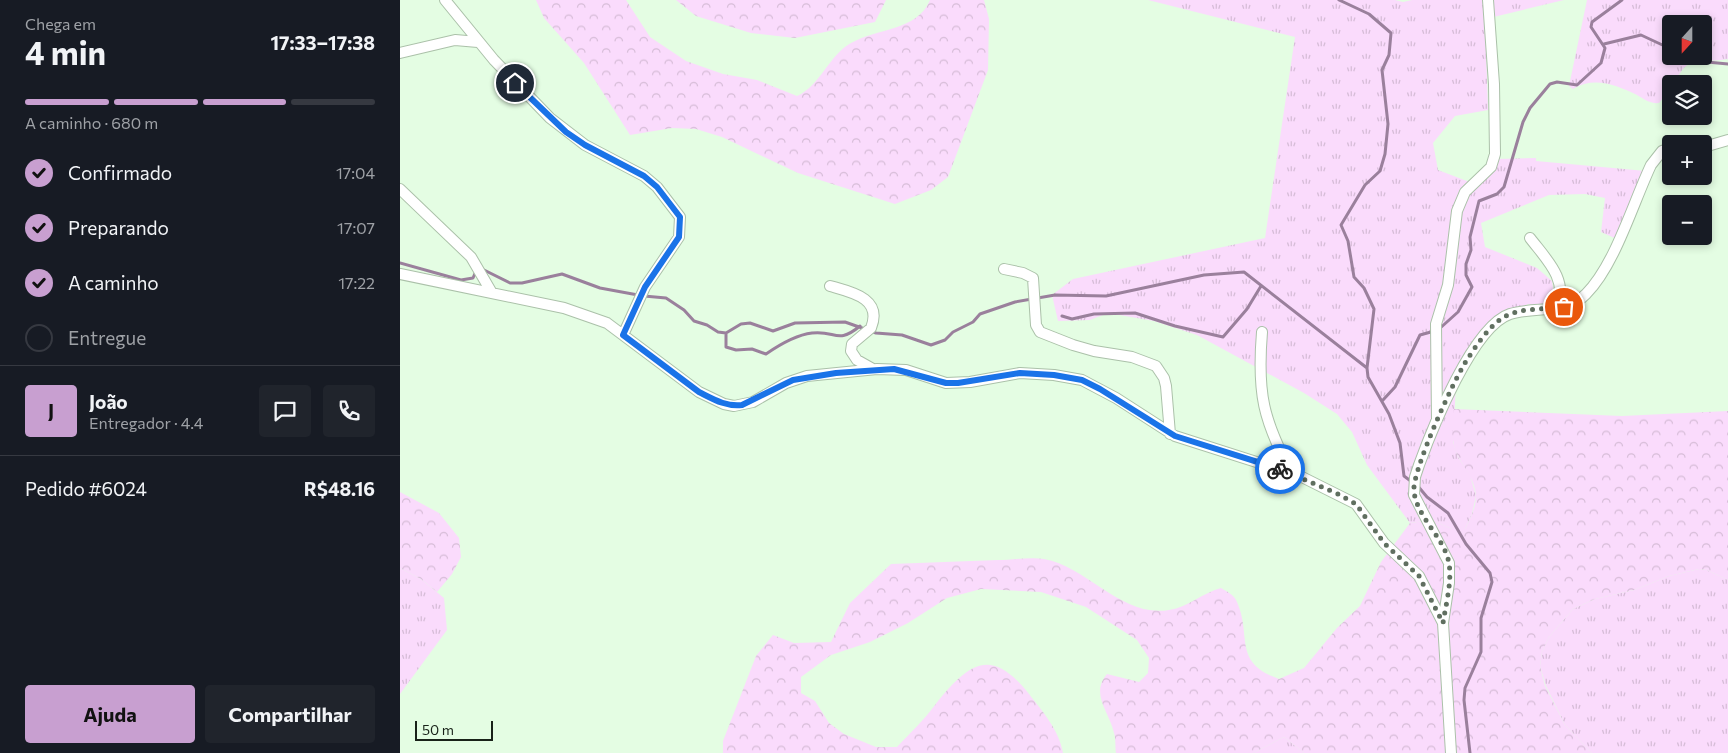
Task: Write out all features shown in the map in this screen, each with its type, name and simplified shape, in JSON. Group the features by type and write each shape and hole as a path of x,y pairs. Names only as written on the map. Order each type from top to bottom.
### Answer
{"street":[{"path":"445,0 478,42 515,83 561,127 585,145 644,176 657,187 680,217 679,237 645,287 623,335"},
{"path":"1437,424 1436,324 1448,285 1457,211 1465,192 1491,167 1496,154 1494,84 1488,0"},
{"path":"400,53 455,40 478,42"},
{"path":"1712,144 1728,140"},
{"path":"1451,753 1443,623 1449,583 1449,563 1442,546 1420,510 1413,487 1424,451 1462,368 1495,324 1504,317 1516,312 1557,308 1576,302 1593,286 1621,235 1651,165 1662,151"},
{"path":"400,189 471,257 492,293"},
{"path":"1530,238 1556,274 1562,291 1557,308"},
{"path":"1004,269 1023,273 1033,278 1036,325 1040,332 1073,345 1138,358 1156,366 1161,372 1166,386 1170,434"},
{"path":"400,274 564,308 607,323 699,392 724,404 734,406 753,402 786,383 807,376 873,369 906,370 946,383 970,382 1020,373 1067,376 1082,380 1116,398 1170,434 1292,474 1356,504 1384,543 1419,576 1443,623"},
{"path":"830,286 859,294 869,304 873,324 868,332 852,344 850,351 857,360 873,369"},
{"path":"1262,332 1260,372 1264,412 1292,474"}],"green space":[{"path":"536,0 626,0 650,37 686,61 723,74 757,80 797,96 812,85 843,48 862,38 896,28 916,18 930,0 984,0 989,19 988,70 948,177 931,190 895,204 798,173 722,137 696,129 672,128 630,135 584,63 544,18"},
{"path":"676,0 886,0 875,22 795,38 751,33 696,16"},
{"path":"1148,0 1395,0 1403,2 1412,0 1564,0 1485,19 1488,110 1455,116 1433,143 1438,170 1472,183 1497,159 1536,158 1536,161 1646,171 1619,240 1601,232 1605,198 1585,194 1549,195 1481,223 1485,247 1537,268 1552,281 1555,301 1551,310 1528,304 1503,318 1482,334 1456,383 1453,442 1458,457 1470,475 1476,496 1472,514 1465,529 1452,529 1432,520 1410,523 1367,465 1352,432 1337,414 1304,393 1197,335 1154,321 1108,313 1090,320 1058,321 1052,295 1073,279 1265,238 1295,37"},
{"path":"1587,0 1728,0 1728,59 1712,60 1712,15 1662,15 1662,65 1688,65 1678,75 1662,75 1662,99 1659,103 1650,102 1621,88 1605,83 1589,83 1573,89 1569,86"},
{"path":"1454,409 1622,416 1728,411 1728,580 1707,570 1699,569 1669,576 1634,590 1595,599 1573,609 1549,637 1542,652 1540,666 1545,686 1565,725 1592,753 1304,753 1284,737 1253,753 1116,753 1115,735 1102,703 1100,689 1102,681 1107,674 1139,682 1148,673 1149,658 1137,640 1086,607 1041,592 981,589 947,598 908,623 870,642 831,655 801,677 801,693 815,701 829,723 844,734 876,747 897,747 958,679 980,666 991,665 1002,669 1029,694 1054,729 1063,753 723,753 723,741 756,656 773,635 794,643 831,642 850,603 891,564 1027,558 1044,559 1075,571 1136,607 1152,610 1176,608 1221,588 1236,600 1241,613 1246,646 1254,664 1264,672 1279,679 1304,668 1337,628 1360,606 1381,562 1410,523 1432,520 1452,529 1465,529 1474,509 1476,496 1472,481 1454,447 1452,421"},
{"path":"400,492 439,513 459,538 461,557 452,574 437,592 421,579 400,568"},
{"path":"400,568 421,579 444,598 447,630 400,694"},
{"path":"1699,569 1707,570 1728,580 1728,753 1592,753 1565,725 1546,686 1540,666 1542,652 1549,637 1573,609 1595,599 1634,590 1669,576"},
{"path":"1284,737 1304,753 1253,753"}],"waterway":[{"path":"1339,0 1369,14 1391,33 1389,55 1382,70 1388,124 1385,154 1380,171 1365,185 1341,225 1348,241 1354,277 1364,288 1374,309 1367,368 1368,377 1389,414 1400,443 1404,476 1412,482"},
{"path":"1383,400 1395,387 1420,335 1438,330 1458,312 1472,287 1466,275 1466,264 1471,250 1470,237 1479,201 1497,194 1504,187 1523,122 1530,108 1550,84 1557,82 1577,85 1601,63 1605,48 1591,27 1592,22 1622,0"},
{"path":"1604,44 1641,35 1662,45"},
{"path":"1712,62 1728,64"},
{"path":"400,263 461,280 473,278 476,271"},
{"path":"482,269 510,283 522,283 562,274 600,288 638,295"},
{"path":"644,296 666,298 684,310 694,321 707,325 718,332 726,333 741,324 750,323 773,331 795,323 845,322 876,333 902,335 931,345 945,340 953,332 973,322 980,314 1015,302 1055,295 1106,296 1204,275 1244,272 1367,368"},
{"path":"1062,316 1072,319 1094,314 1135,313 1175,326 1223,337 1247,309 1261,286"},
{"path":"726,333 726,347 736,350 752,349 766,354 799,336 812,333 841,336 852,332 860,326"},
{"path":"1417,485 1427,497 1448,513 1466,544 1490,573 1492,582 1481,618 1481,652 1465,688 1464,700 1470,753"}],"way so far":[{"path":"1280,469 1300,476 1356,504 1363,511 1384,543 1419,576 1443,623 1449,583 1449,563 1442,546 1420,510 1413,487 1424,451 1462,368 1495,324 1504,317 1516,312 1564,307"}],"route":[{"path":"515,83 566,132 585,145 644,176 657,187 680,217 681,231 679,237 645,287 623,335 647,355 712,399 734,406 742,405 753,402 786,383 807,376 877,369 906,370 946,383 970,382 1020,373 1067,376 1082,380 1100,389 1138,411 1164,431 1184,440 1280,469"}]}
